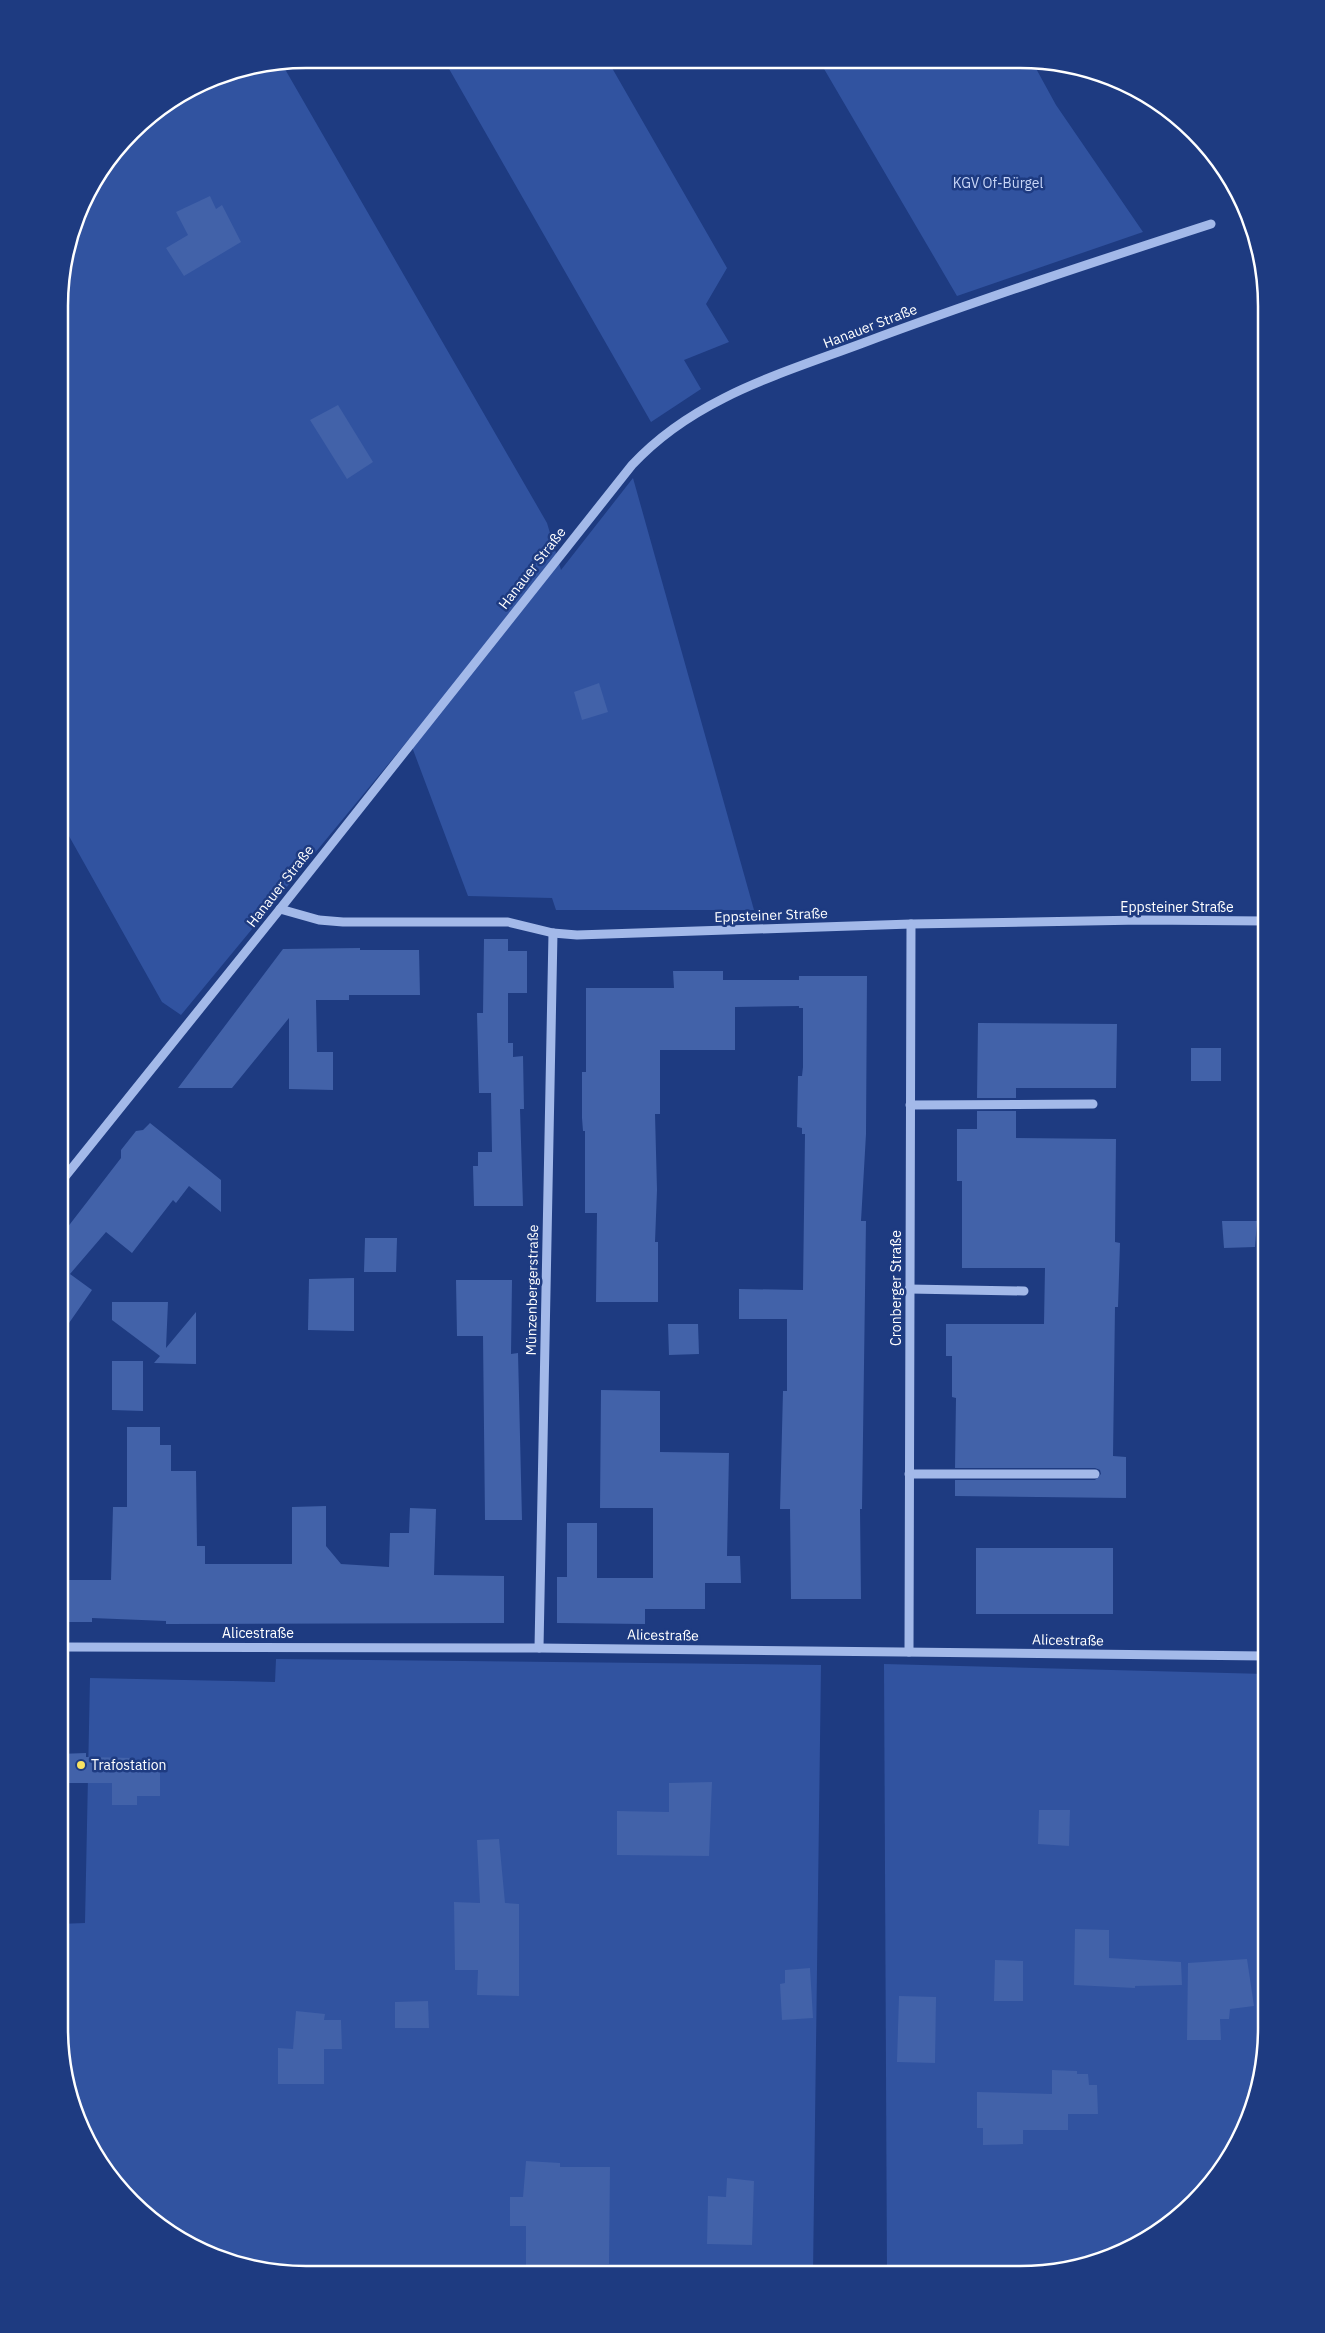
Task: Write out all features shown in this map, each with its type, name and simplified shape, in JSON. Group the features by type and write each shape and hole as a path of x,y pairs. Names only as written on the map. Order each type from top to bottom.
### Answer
{"street":[{"name":"Hanauer Straße","path":"68,1173 280,909 632,464 668,430 719,399 761,381 961,306 1211,224"},
{"name":"Eppsteiner Straße","path":"280,909 327,920 508,922 553,932 596,935 911,924 1142,920 1258,921"},
{"name":"Cronberger Straße","path":"909,1652 911,924"},
{"name":"Münzenbergerstraße","path":"539,1648 553,932"},
{"path":"910,1105 1093,1104"},
{"path":"910,1290 1024,1291"},
{"path":"908,1474 1095,1474"},
{"name":"Alicestraße","path":"68,1646 539,1648 1258,1656"}],"green space":[{"path":"449,68 612,68 727,268 706,304 729,342 684,360 701,389 651,422"},
{"name":"KGV Of-Bürgel","path":"824,68 1036,68 1056,105 1143,232 957,296"},
{"path":"285,69 547,523 561,570 633,478 754,910 556,910 552,898 468,896 409,739 181,1015 162,1002 68,834 68,290 70,274 80,229 92,200 108,173 137,137 173,108 200,92 229,80 259,72"},
{"path":"276,1659 821,1665 813,2266 290,2265 259,2261 229,2253 200,2241 173,2225 137,2196 108,2160 92,2133 80,2104 72,2074 68,2043 68,1924 85,1923 90,1678 275,1682"},
{"path":"884,1664 1258,1674 1257,2043 1253,2074 1245,2104 1226,2146 1188,2196 1164,2216 1138,2234 1096,2253 1066,2261 1020,2266 887,2266"}],"building":[{"path":"210,196 216,209 222,205 241,242 184,276 166,248 188,235 176,212"},
{"path":"338,405 373,462 347,479 310,420"},
{"path":"599,683 608,712 582,720 574,692"},
{"path":"484,939 508,939 508,951 527,951 527,993 508,993 508,1043 513,1043 513,1057 523,1056 524,1109 520,1109 523,1206 474,1206 473,1166 478,1166 478,1152 492,1152 491,1093 479,1093 477,1013 483,1013"},
{"path":"360,948 360,950 419,950 420,995 349,995 349,1000 316,1000 317,1052 333,1052 333,1090 289,1089 289,1018 232,1088 178,1088 283,949"},
{"path":"673,971 723,971 723,980 799,980 799,976 867,976 866,1134 861,1221 866,1221 862,1509 860,1509 861,1599 791,1599 790,1509 780,1509 783,1391 787,1391 787,1319 739,1319 739,1289 803,1290 805,1134 802,1134 802,1128 797,1127 798,1076 802,1076 803,1067 803,1008 799,1008 799,1006 735,1007 735,1050 660,1050 660,1114 655,1114 657,1190 655,1242 658,1242 658,1302 596,1302 597,1213 585,1213 585,1131 583,1131 582,1118 582,1072 586,1072 586,988 674,988"},
{"path":"978,1023 1117,1024 1116,1088 1016,1088 1016,1098 977,1098"},
{"path":"1191,1048 1221,1048 1221,1081 1191,1081"},
{"path":"977,1111 1016,1111 1016,1138 1116,1139 1115,1242 1120,1243 1118,1307 1115,1307 1113,1456 1126,1457 1126,1498 955,1496 955,1480 1095,1480 1101,1474 1100,1470 1095,1468 955,1468 956,1398 952,1397 952,1356 946,1356 946,1324 1044,1324 1045,1268 962,1268 962,1181 957,1181 957,1129 977,1129"},
{"path":"150,1123 221,1180 221,1212 189,1186 176,1203 173,1200 132,1253 106,1232 70,1274 92,1290 68,1324 68,1227 121,1158 121,1150 136,1131 143,1130"},
{"path":"1222,1221 1257,1221 1255,1247 1224,1248"},
{"path":"365,1238 397,1238 396,1272 364,1272"},
{"path":"354,1278 354,1331 308,1330 309,1279"},
{"path":"456,1280 512,1280 511,1354 518,1353 522,1520 485,1520 483,1336 457,1336"},
{"path":"112,1302 168,1302 166,1348 196,1312 196,1364 154,1363 160,1356 112,1320"},
{"path":"668,1324 698,1324 699,1354 669,1355"},
{"path":"112,1361 143,1361 143,1411 112,1410"},
{"path":"601,1390 660,1391 660,1452 729,1453 727,1556 740,1556 741,1583 705,1583 705,1609 645,1609 645,1624 557,1623 557,1577 567,1577 567,1523 597,1523 597,1578 653,1578 653,1508 600,1508"},
{"path":"127,1427 160,1427 160,1445 171,1445 171,1471 196,1471 197,1546 205,1546 205,1564 292,1564 292,1507 326,1506 326,1546 341,1564 389,1567 390,1533 409,1533 410,1508 436,1509 434,1575 504,1576 504,1623 166,1624 166,1621 92,1618 92,1622 68,1622 68,1580 111,1580 113,1507 127,1507"},
{"path":"976,1548 1113,1548 1113,1614 976,1614"},
{"path":"86,1753 86,1757 134,1758 134,1764 160,1764 160,1796 137,1796 137,1805 112,1805 112,1783 68,1783 68,1754"},
{"path":"712,1782 709,1856 617,1855 617,1811 669,1812 669,1783"},
{"path":"1039,1810 1070,1810 1069,1846 1038,1844"},
{"path":"499,1839 505,1903 519,1904 519,1996 477,1995 478,1970 455,1970 454,1902 480,1903 477,1840"},
{"path":"1075,1929 1109,1930 1109,1958 1181,1962 1182,1985 1135,1986 1135,1988 1074,1985"},
{"path":"1247,1959 1254,2006 1230,2009 1229,2019 1220,2019 1221,2040 1187,2040 1188,1963"},
{"path":"995,1960 1023,1961 1023,2001 994,2001"},
{"path":"810,1968 813,2018 782,2020 780,1984 785,1983 785,1970"},
{"path":"899,1996 936,1997 935,2063 897,2062"},
{"path":"428,2001 429,2028 395,2028 395,2002"},
{"path":"296,2011 325,2014 324,2020 341,2020 342,2049 324,2049 324,2084 278,2084 278,2048 293,2049"},
{"path":"1052,2070 1077,2071 1077,2074 1088,2074 1089,2085 1097,2085 1098,2114 1068,2114 1068,2130 1023,2130 1023,2144 983,2145 983,2128 977,2128 977,2092 1052,2094"},
{"path":"526,2161 560,2163 560,2167 610,2167 609,2264 526,2266 526,2226 510,2226 510,2197 523,2197"},
{"path":"727,2178 754,2181 752,2245 707,2244 708,2196 726,2197"}],"place":[{"name":"Trafostation","path":"81,1765"}]}
